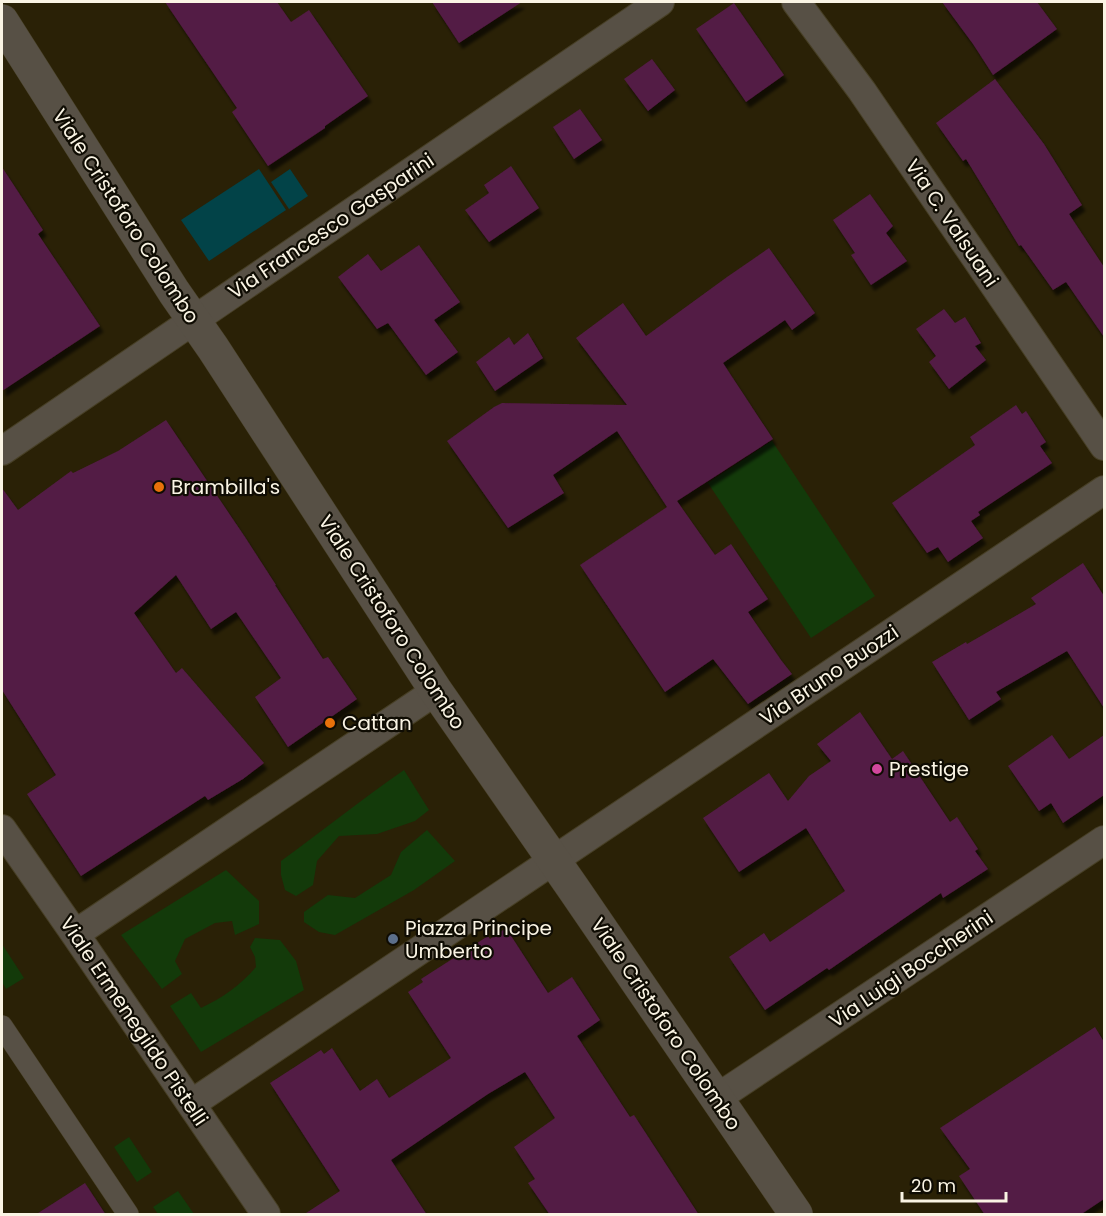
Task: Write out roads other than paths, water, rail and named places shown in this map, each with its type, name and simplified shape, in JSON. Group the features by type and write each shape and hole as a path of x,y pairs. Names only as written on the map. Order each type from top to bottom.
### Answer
{"street":[{"name":"Via Francesco Gasparini","path":"2,451 660,2"},
{"name":"Via C. Valsuani","path":"796,2 862,91 1104,446"},
{"name":"Viale Cristoforo Colombo","path":"2,21 192,320 213,348 436,691 796,1215"},
{"name":"Via Bruno Buozzi","path":"553,860 1104,490"},
{"path":"75,934 436,691"},
{"name":"Viale Ermenegildo Pistelli","path":"2,829 266,1215"},
{"name":"Via Luigi Boccherini","path":"717,1098 1104,840"},
{"path":"191,1104 553,860"},
{"path":"2,1026 128,1215"}],"water":[{"path":"259,169 286,210 209,261 181,220"},
{"path":"290,169 308,196 289,209 271,182"}],"place":[{"name":"Brambilla's","path":"159,487"},
{"name":"Cattan","path":"330,723"},
{"name":"Prestige","path":"877,769"},
{"name":"Piazza Principe Umberto","path":"393,939"}]}
